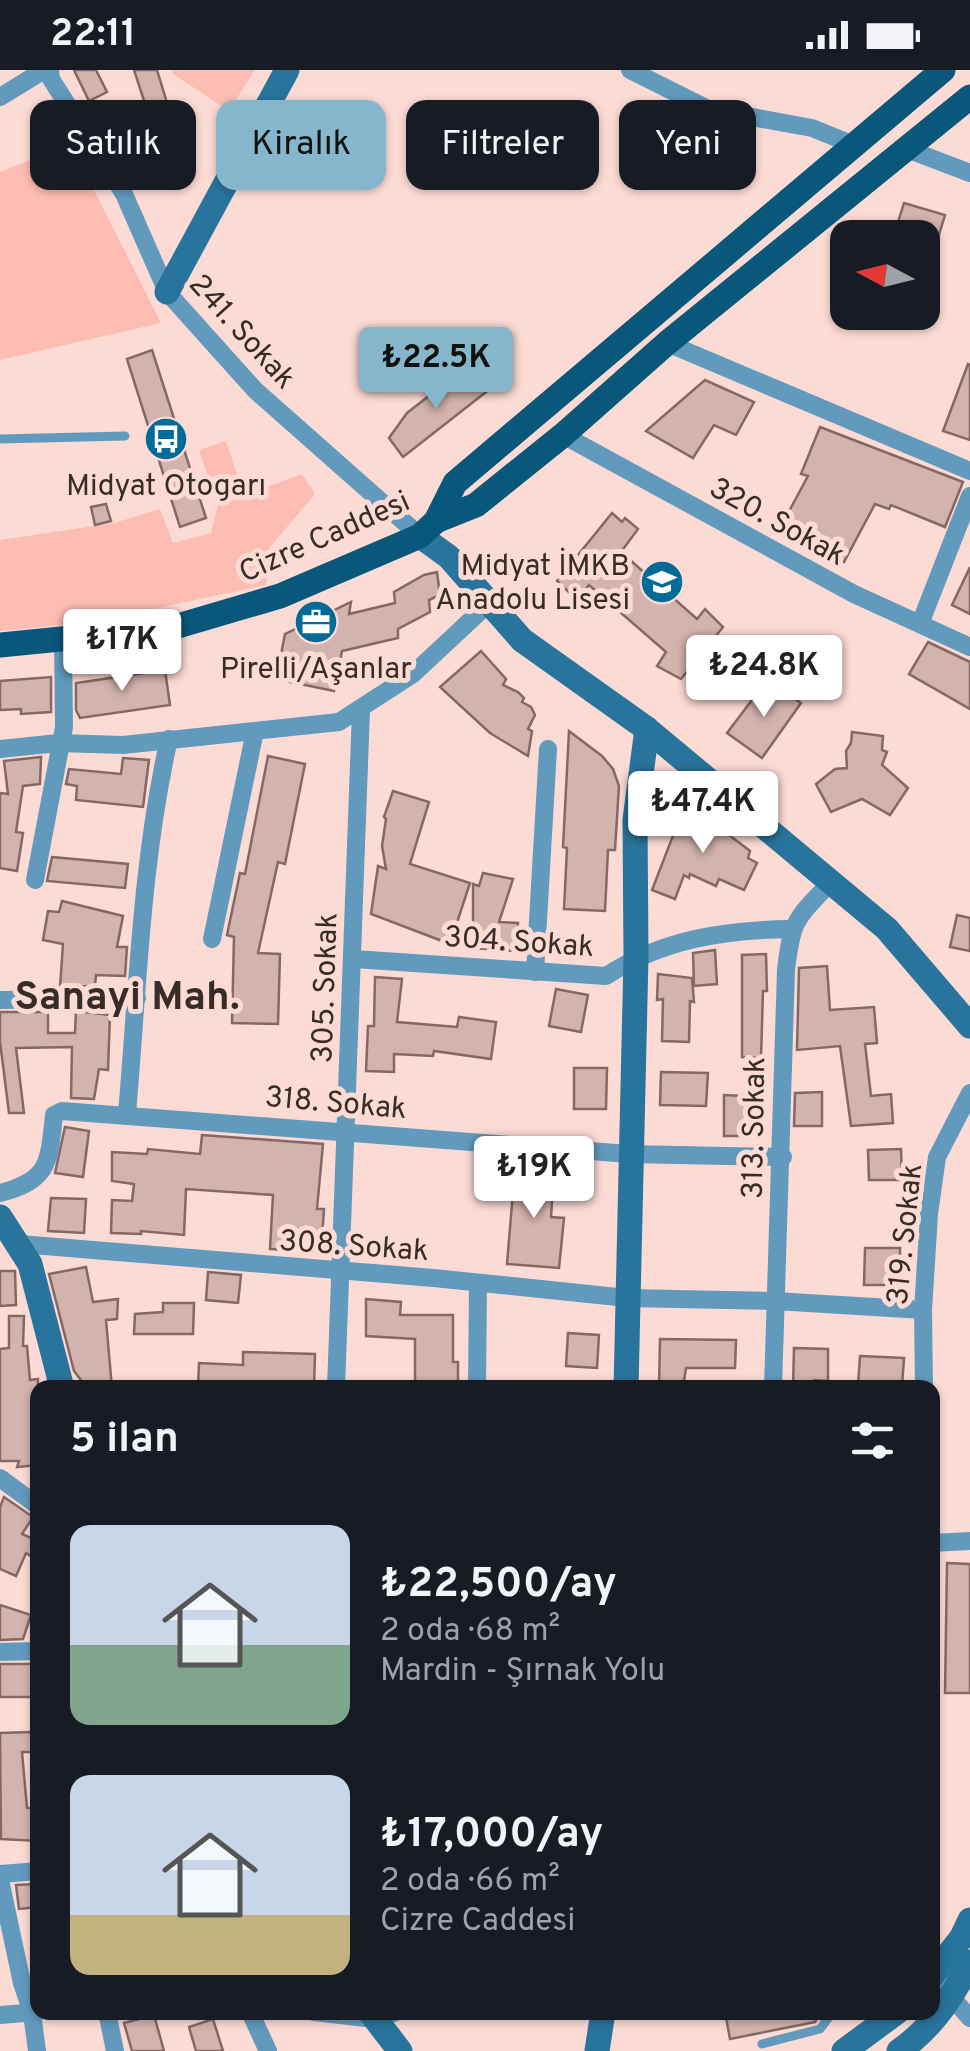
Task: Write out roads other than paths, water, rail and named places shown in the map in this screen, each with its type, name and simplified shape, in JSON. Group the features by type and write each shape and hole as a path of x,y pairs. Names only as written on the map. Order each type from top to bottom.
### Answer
{"main road":[{"path":"428,528 454,484 943,70"},
{"name":"Cizre Caddesi","path":"0,644 171,628 262,602 476,505 667,343 970,98"}],"street":[{"path":"0,97 47,70"},
{"name":"241. Sokak","path":"47,70 124,194 167,292 254,390 428,528"},
{"path":"167,292 288,70"},
{"path":"630,70 708,108 812,128 854,144"},
{"path":"906,150 970,173"},
{"path":"667,343 970,471"},
{"name":"320. Sokak","path":"563,435 854,594 970,647"},
{"path":"920,624 970,496"},
{"path":"428,528 522,640 647,729 887,929 970,1026"},
{"path":"0,750 58,743 124,745 340,722 413,674 488,604"},
{"path":"35,880 64,727 63,639"},
{"name":"305. Sokak","path":"336,1380 361,710"},
{"path":"626,1380 636,957 635,820 647,729"},
{"path":"212,939 255,731"},
{"path":"127,1113 150,840 169,740"},
{"path":"535,972 548,748"},
{"path":"791,930 829,884"},
{"name":"304. Sokak","path":"354,959 606,976 636,957 730,930 791,930"},
{"name":"313. Sokak","path":"773,1380 782,1157 781,1067 791,930"},
{"path":"0,1000 137,998"},
{"name":"319. Sokak","path":"924,1380 923,1310 929,1214 938,1158 969,1098"},
{"name":"318. Sokak","path":"0,1193 30,1183 44,1172 57,1112 127,1113 629,1154 782,1157"},
{"path":"6,1228 39,1290 60,1380"},
{"name":"308. Sokak","path":"6,1228 342,1271 626,1298 775,1301 923,1310"},
{"path":"477,1380 478,1283"},
{"path":"0,1478 30,1500"},
{"path":"940,1543 970,1541"},
{"path":"0,1652 30,1651"},
{"path":"30,1872 0,1877 22,1983 30,2001"},
{"path":"940,1959 970,1920"},
{"path":"940,2012 952,1998 970,1962"},
{"path":"940,1975 952,1998 970,2018"},
{"path":"0,2015 30,2013"},
{"path":"35,2020 37,2051"},
{"path":"109,2020 115,2051"},
{"path":"254,2020 268,2051"},
{"path":"383,2020 400,2051"},
{"path":"597,2051 601,2020"},
{"path":"844,2051 885,2020"},
{"path":"898,2051 918,2038 933,2020"}],"lane":[{"path":"0,439 124,436"},
{"path":"762,2044 820,2029 827,2020"}],"place":[{"name":"Midyat Otogarı","path":"166,439"},
{"name":"Midyat İMKB Anadolu Lisesi","path":"662,582"},
{"name":"Pirelli/Aşanlar","path":"316,622"}],"district":[{"name":"Sanayi Mah.","path":"127,995"}]}
